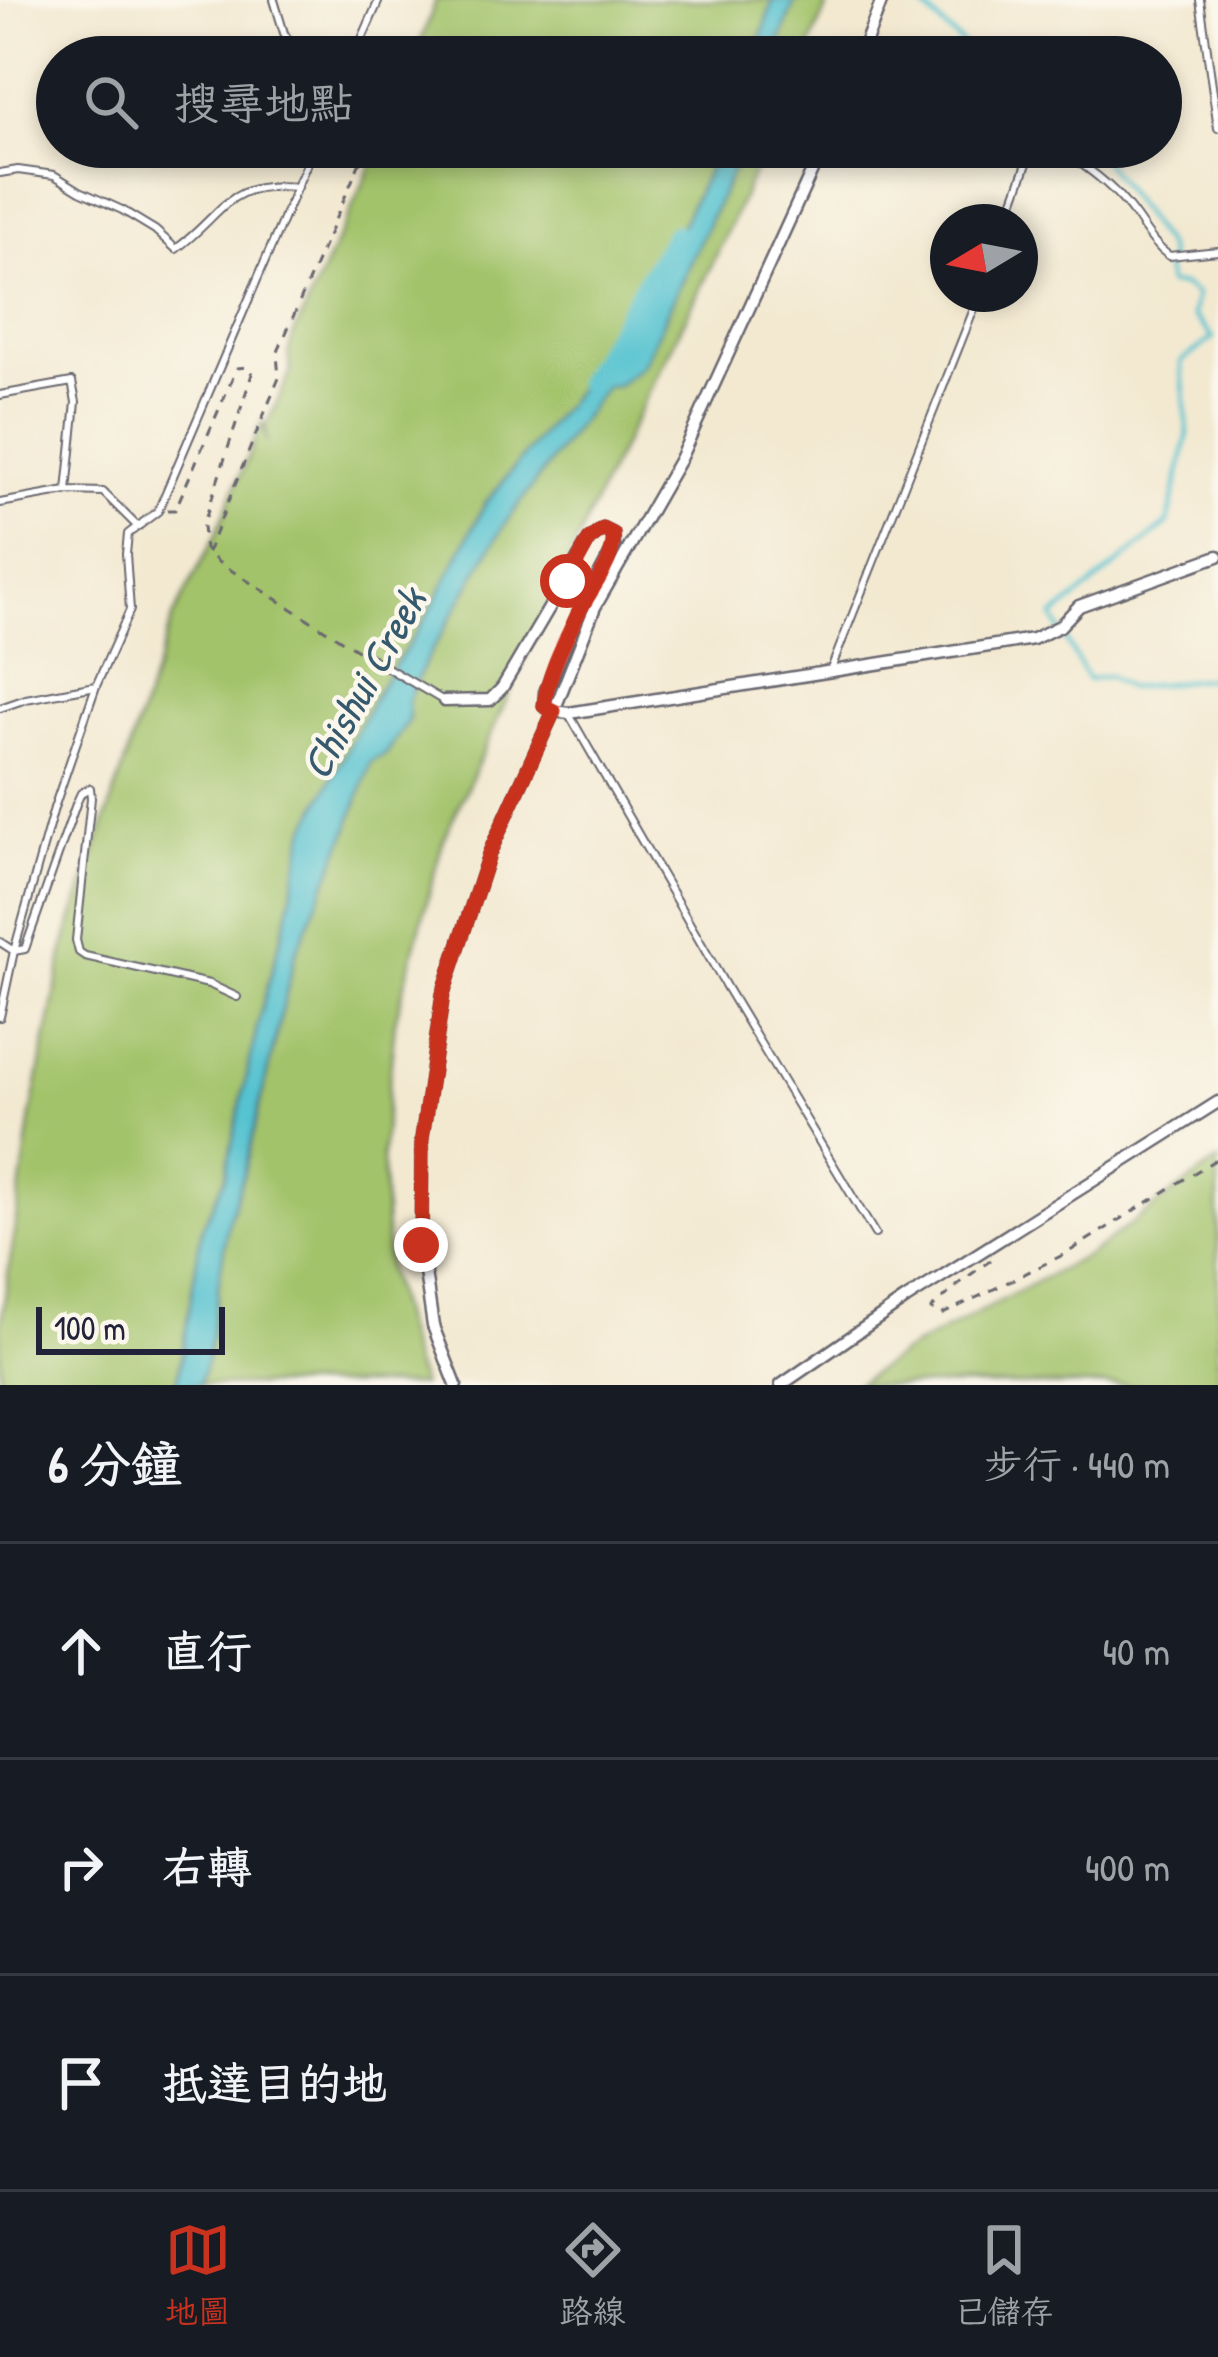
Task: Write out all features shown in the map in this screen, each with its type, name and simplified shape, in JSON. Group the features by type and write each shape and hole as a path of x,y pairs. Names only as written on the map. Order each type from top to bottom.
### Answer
{"street":[{"path":"868,36 882,0"},
{"path":"456,1385 434,1326 421,1245 422,1138 443,994 489,854 595,607 680,459 813,168"},
{"path":"444,701 490,700 502,688 589,540 603,529 613,534 614,547 545,692 544,706 554,711 1033,639 1060,626 1079,606 1218,556"},
{"path":"781,1385 906,1299 1218,1102"}],"lane":[{"path":"274,0 286,36"},
{"path":"363,36 379,0"},
{"path":"1200,0 1218,128"},
{"path":"0,1017 54,808 96,686 130,610 128,534 158,511 305,168"},
{"path":"1012,204 1025,168"},
{"path":"1089,168 1102,177 1156,247 1169,256 1218,251"},
{"path":"0,173 18,170 54,175 138,220 176,249 236,194 256,186 297,187"},
{"path":"829,672 973,312"},
{"path":"0,395 72,382 76,402 67,490"},
{"path":"0,503 67,490 103,492 138,527"},
{"path":"368,657 444,701"},
{"path":"0,708 96,686"},
{"path":"568,712 875,1234"},
{"path":"0,942 14,951 25,949 76,804 90,788 76,940 79,952 209,984 237,997"}],"path":[{"path":"206,553 279,378 277,354 358,168"},
{"path":"158,511 175,510 237,368 249,368 252,374 203,526 206,553"},
{"path":"206,553 368,657"},
{"path":"997,1256 931,1309 941,1315 1067,1253 1218,1158"}],"green space":[{"path":"436,0 773,0 762,36 423,36"},
{"path":"795,0 830,0 814,36 782,36"},
{"path":"370,168 709,168 617,340 485,504 428,615 378,690 306,831 225,1177 202,1228 177,1385 0,1385 0,1331 31,1115 66,940 173,617 218,530 262,422 267,443 266,426 291,372 288,354"},
{"path":"733,168 756,168 604,482 443,841 395,1021 382,1155 388,1269 422,1385 199,1385 228,1221 295,955 347,833 371,762 505,523 606,386 643,365"},
{"path":"1218,1161 1218,1385 855,1385 904,1352 1091,1253"}],"water":[{"path":"773,0 795,0 782,36 762,36"},
{"path":"709,168 733,168 643,365 616,386 606,386 505,523 423,666 408,700 409,719 386,754 371,762 347,833 295,955 228,1221 199,1385 177,1385 202,1228 225,1177 305,831 378,690 428,615 485,504 617,340"}],"waterway":[{"path":"916,0 954,36"},
{"path":"1109,168 1166,246 1168,284 1196,294 1193,315 1213,338 1181,362 1188,433 1168,523 1053,617 1088,680 1108,676 1128,688 1218,677"},
{"name":"Chishui Creek","path":"588,382 676,237"}],"route":[{"path":"421,1245 422,1138 443,994 489,854 554,711 544,706 545,692 614,547 613,534 603,529 589,540 567,581"}]}
